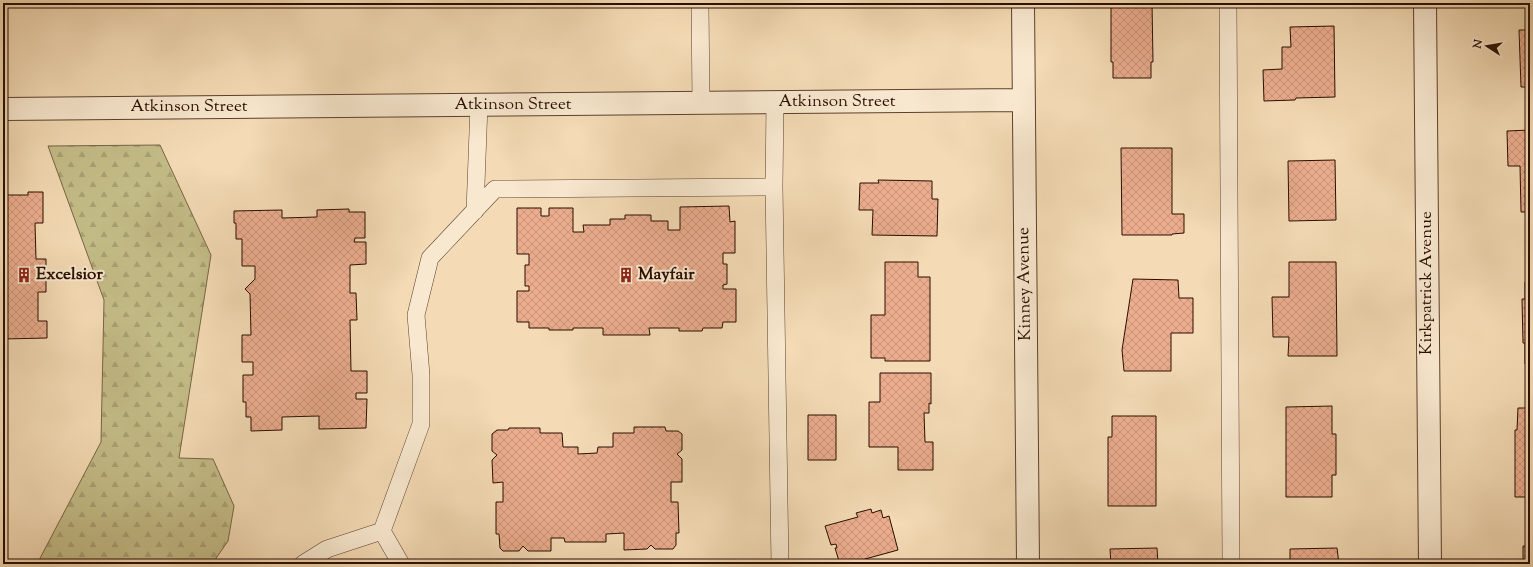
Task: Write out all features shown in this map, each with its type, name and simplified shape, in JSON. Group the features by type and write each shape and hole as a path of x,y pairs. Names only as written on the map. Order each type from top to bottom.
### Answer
{"street":[{"name":"Kinney Avenue","path":"1023,3 1028,564"},
{"name":"Kirkpatrick Avenue","path":"1425,3 1430,564"},
{"name":"Atkinson Street","path":"3,109 1023,100"}],"lane":[{"path":"700,3 700,103"},
{"path":"1228,3 1231,564"},
{"path":"775,102 774,187 780,564"},
{"path":"475,211 479,105"},
{"path":"401,564 382,531 421,424 421,375 416,315 430,258 495,189 774,187"},
{"path":"303,564 327,549 382,531"}],"green space":[{"path":"160,145 211,255 179,458 213,459 234,506 228,541 212,564 37,564 101,442 104,300 48,146"}],"building":[{"path":"1111,3 1152,3 1153,62 1151,62 1151,78 1113,78 1113,62 1111,62"},
{"path":"1334,26 1335,97 1264,101 1263,70 1282,69 1282,47 1291,47 1290,27"},
{"path":"1519,30 1530,30 1530,87 1521,87"},
{"path":"1530,130 1530,212 1521,212 1520,166 1508,166 1507,131"},
{"path":"1121,148 1172,148 1172,214 1184,214 1184,233 1172,235 1122,235"},
{"path":"1335,160 1336,220 1289,221 1288,161"},
{"path":"878,180 932,181 932,199 938,199 937,236 872,235 873,210 859,210 860,183 879,183"},
{"name":"Excelsior","path":"3,192 7,192 7,195 28,195 28,192 43,192 43,223 35,223 36,259 46,259 46,292 38,292 38,321 47,321 47,338 3,339"},
{"name":"Mayfair","path":"729,206 730,222 735,221 735,253 723,253 723,264 727,264 727,284 723,285 723,289 736,289 736,322 723,322 722,328 703,328 702,331 679,331 679,328 649,328 650,335 603,335 603,328 549,330 549,328 529,328 529,322 517,322 517,291 529,291 529,286 525,286 525,265 529,265 529,254 517,254 517,208 541,208 541,216 549,216 549,208 573,208 573,232 584,232 583,225 610,225 610,219 625,219 625,215 651,215 651,221 668,221 668,230 680,230 680,207"},
{"path":"349,209 349,212 365,212 365,238 355,238 354,242 366,242 366,264 350,265 350,293 356,293 357,320 350,320 351,371 367,371 367,393 356,393 356,399 367,399 366,428 319,429 319,416 282,417 282,430 251,431 251,417 246,417 246,402 243,402 243,375 253,375 253,362 242,362 242,335 251,335 250,294 245,289 255,279 255,266 242,266 242,239 236,239 234,211 282,210 282,218 317,217 317,210"},
{"path":"885,262 918,262 918,277 930,277 930,361 885,361 885,358 871,358 871,315 885,315"},
{"path":"1289,262 1336,262 1337,356 1288,356 1289,337 1273,337 1272,297 1289,297"},
{"path":"1133,279 1178,280 1179,298 1193,298 1193,333 1171,333 1171,371 1124,371 1122,350"},
{"path":"1525,282 1530,282 1530,364 1525,364 1525,343 1523,343 1522,299 1525,299"},
{"path":"880,373 931,373 931,404 929,403 929,413 924,413 925,442 933,442 933,470 898,470 898,447 869,447 869,402 880,402"},
{"path":"1332,406 1332,434 1336,434 1336,475 1332,475 1332,497 1286,497 1286,407"},
{"path":"1518,408 1530,408 1530,497 1515,497 1515,430 1517,430"},
{"path":"808,415 836,415 836,460 808,460"},
{"path":"1112,416 1156,416 1156,506 1108,506 1108,437 1112,437"},
{"path":"634,427 665,427 666,431 678,431 682,434 682,450 677,454 682,459 682,482 671,482 671,502 678,502 679,533 676,533 676,545 673,549 655,549 651,545 647,549 624,550 624,533 606,534 606,542 565,542 564,538 551,538 551,551 528,551 523,546 519,551 503,551 500,548 499,534 496,534 496,502 503,502 503,482 493,483 492,460 497,455 492,451 492,434 497,430 508,430 509,428 540,428 540,433 562,433 563,447 578,447 578,454 597,453 598,447 613,447 613,433 634,433"},
{"path":"3,490 6,490 6,564 3,564"},
{"path":"871,509 872,513 881,510 883,518 889,516 898,550 847,564 842,564 841,561 839,561 835,548 837,548 836,544 831,545 825,526 858,517 856,513"},
{"path":"1523,546 1530,546 1530,564 1523,564"},
{"path":"1157,548 1158,564 1111,564 1110,549"},
{"path":"1337,548 1339,564 1290,564 1290,549"}],"place":[{"name":"Excelsior","path":"24,275"},
{"name":"Mayfair","path":"626,275"}]}
